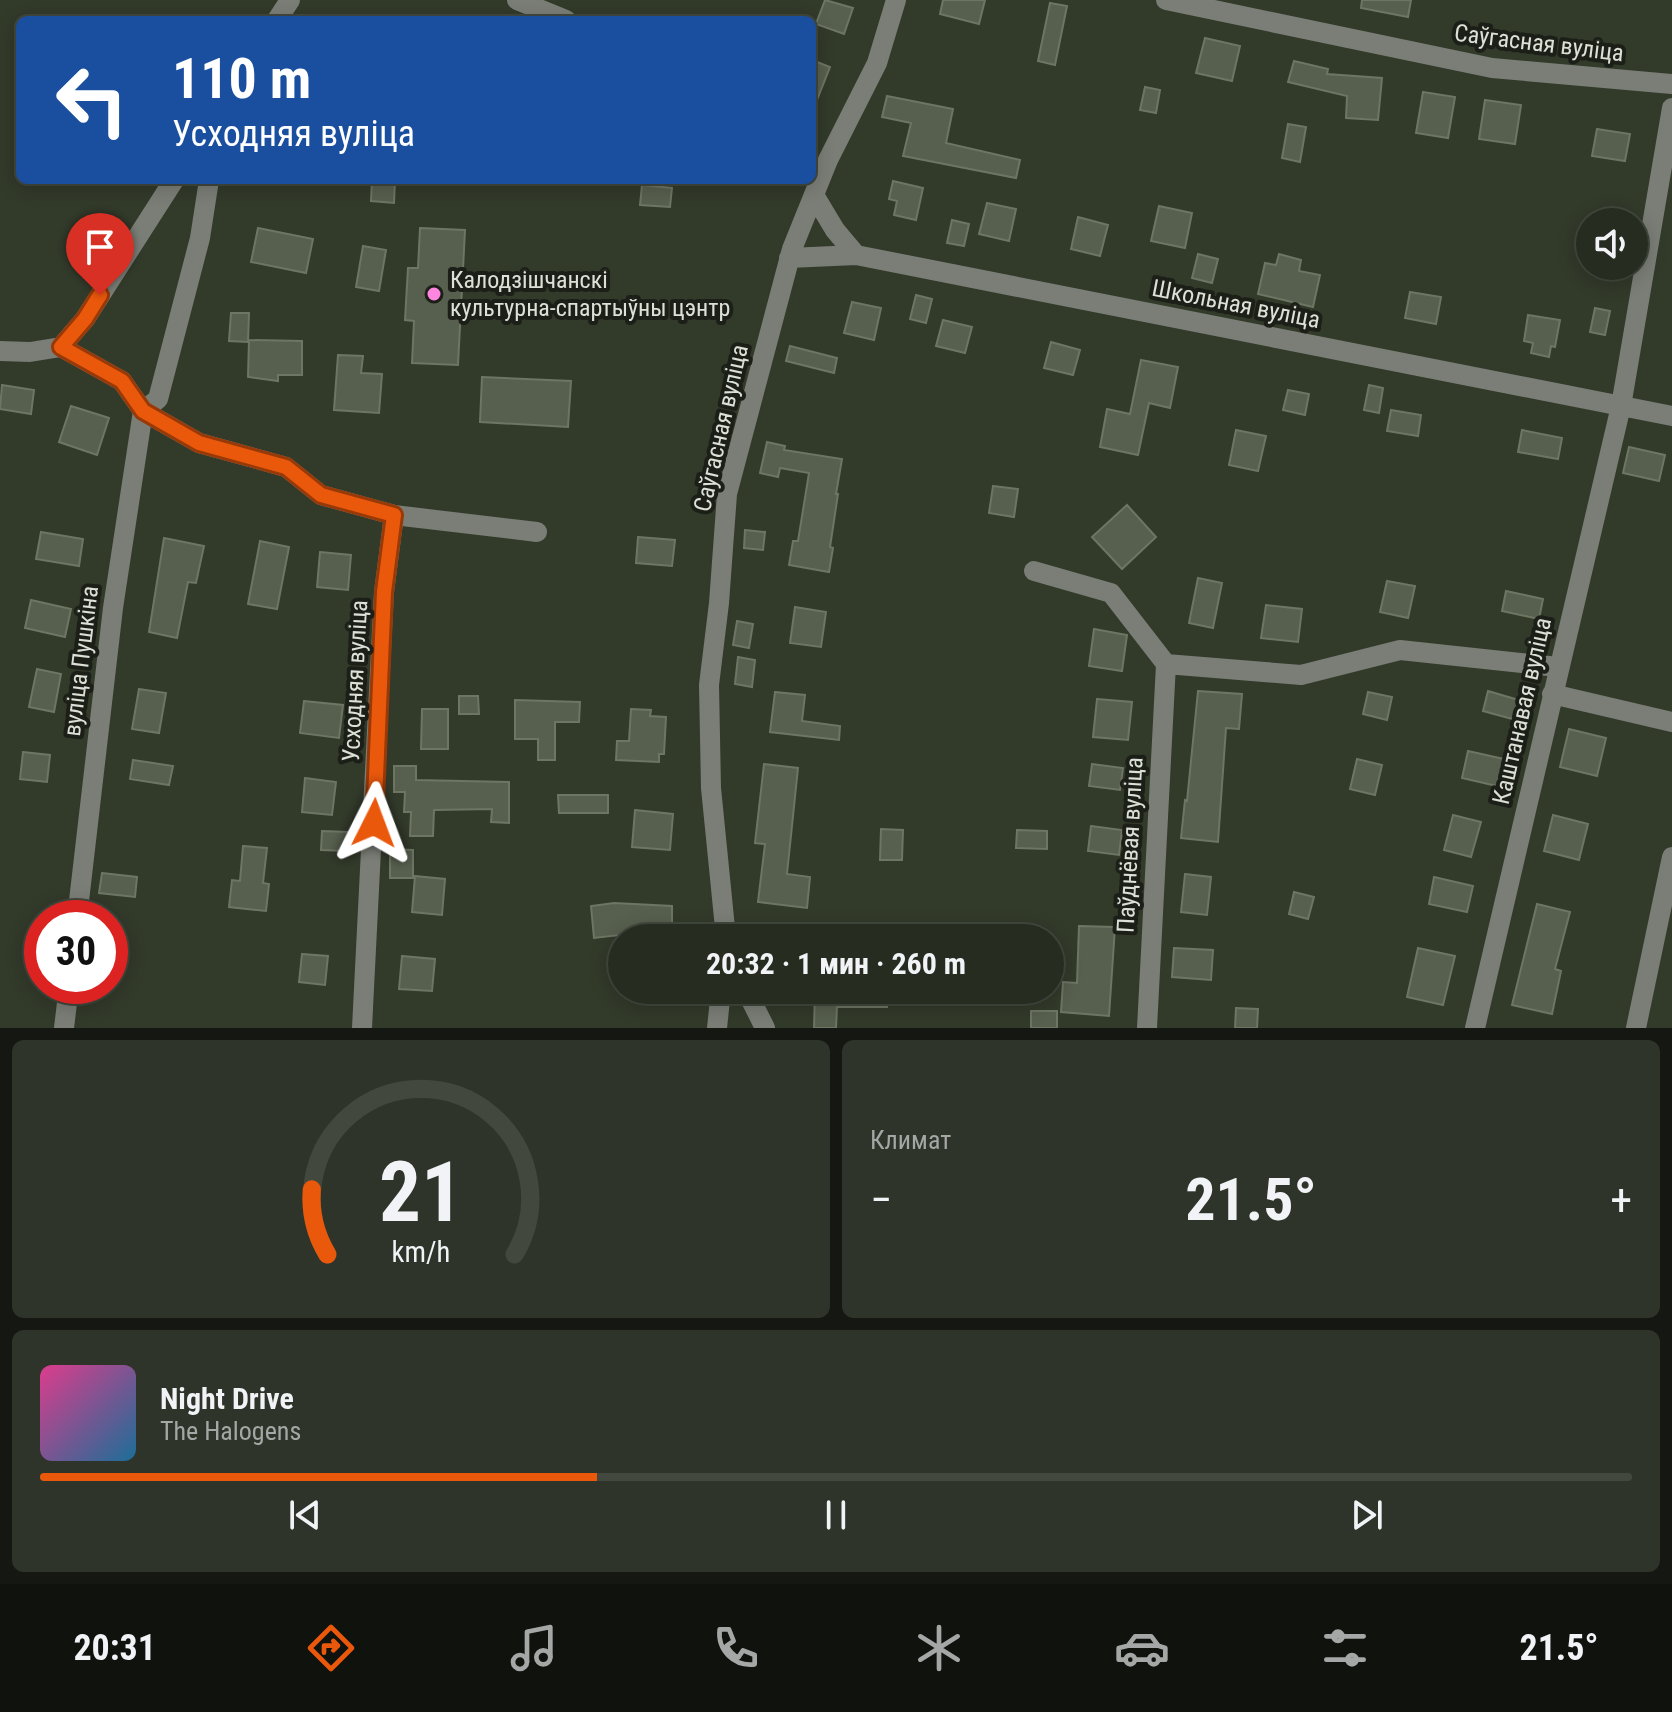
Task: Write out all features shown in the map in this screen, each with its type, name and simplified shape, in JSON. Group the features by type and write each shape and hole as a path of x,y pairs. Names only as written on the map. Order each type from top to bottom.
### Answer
{"street":[{"path":"517,0 556,16"},
{"name":"Саўгасная вуліца","path":"816,182 820,155 877,63 896,0"},
{"name":"Саўгасная вуліца","path":"1166,0 1492,68 1672,84"},
{"name":"Каштанавая вуліца","path":"1475,1028 1621,406 1672,108"},
{"path":"61,347 85,319 171,184"},
{"path":"143,411 158,399 200,238 208,184"},
{"name":"Саўгасная вуліца","path":"725,924 711,788 709,685 727,494 789,258 816,184"},
{"path":"814,195 835,230 856,255"},
{"name":"Школьная вуліца","path":"789,258 856,255 1672,416"},
{"path":"0,351 30,352 61,347 122,381 143,411 199,443 286,467 321,495 394,515 537,532"},
{"name":"вуліца Пушкіна","path":"79,900 113,608 143,411"},
{"name":"Усходняя вуліца","path":"362,1028 384,592 394,515"},
{"path":"1034,571 1111,593 1166,664 1301,675 1400,650 1558,667"},
{"name":"Паўднёвая вуліца","path":"1147,1028 1166,664"},
{"path":"1552,694 1672,722"},
{"path":"1636,1028 1672,857"},
{"path":"64,1028 67,1004"},
{"path":"717,1028 720,1004"},
{"path":"753,1004 765,1028"}],"building":[{"path":"825,0 853,8 844,34 816,24"},
{"path":"943,0 985,0 979,24 940,14"},
{"path":"1362,0 1411,0 1408,17 1361,8"},
{"path":"1050,3 1067,6 1055,65 1038,61"},
{"path":"1205,38 1240,46 1232,81 1196,73"},
{"path":"1294,61 1328,69 1327,74 1382,78 1378,120 1346,118 1347,96 1288,82"},
{"path":"816,62 830,67 816,102"},
{"path":"1145,87 1160,90 1156,113 1140,110"},
{"path":"1423,92 1455,97 1448,138 1416,133"},
{"path":"887,96 953,109 946,143 1020,160 1016,178 903,156 911,123 882,117"},
{"path":"1485,100 1521,105 1515,144 1479,139"},
{"path":"1288,124 1306,127 1300,162 1282,158"},
{"path":"1597,129 1630,134 1625,161 1592,156"},
{"path":"893,181 923,188 916,220 894,215 897,201 889,199"},
{"path":"372,184 395,184 394,203 371,201"},
{"path":"642,185 672,188 670,207 640,205"},
{"path":"987,203 1016,209 1009,241 979,234"},
{"path":"1159,206 1192,213 1185,248 1151,241"},
{"path":"1078,217 1108,225 1100,256 1071,249"},
{"path":"952,220 969,224 964,246 947,243"},
{"path":"258,228 313,239 306,273 251,262"},
{"name":"Калодзішчанскі культурна-спартыўны цэнтр","path":"420,228 465,230 458,365 412,363 414,321 405,320 408,268 418,268"},
{"path":"363,246 386,250 379,291 356,287"},
{"path":"1198,254 1218,259 1212,283 1192,278"},
{"path":"1279,254 1301,260 1299,271 1320,275 1313,307 1258,294 1265,263 1276,265"},
{"path":"1410,292 1441,297 1436,324 1405,318"},
{"path":"916,295 932,299 926,323 910,319"},
{"path":"852,302 881,308 874,340 844,333"},
{"path":"1595,308 1610,311 1605,335 1590,332"},
{"path":"231,313 249,313 248,342 229,341"},
{"path":"1528,315 1560,320 1555,347 1551,346 1549,357 1531,353 1533,343 1524,341"},
{"path":"943,320 972,327 965,353 936,346"},
{"path":"249,340 302,341 302,375 278,375 278,381 248,377"},
{"path":"1051,342 1080,350 1073,375 1044,368"},
{"path":"790,346 837,358 834,373 786,361"},
{"path":"338,355 363,356 361,373 382,374 379,413 334,410"},
{"path":"1141,360 1178,367 1170,408 1149,403 1138,455 1100,447 1107,409 1130,414"},
{"path":"482,377 571,381 568,427 480,422"},
{"path":"2,385 34,390 31,414 0,409"},
{"path":"1369,385 1383,388 1379,413 1364,410"},
{"path":"1288,390 1309,394 1305,415 1283,410"},
{"path":"71,406 109,418 97,455 59,442"},
{"path":"1391,410 1421,415 1418,436 1387,431"},
{"path":"1236,430 1266,436 1258,471 1229,465"},
{"path":"1522,430 1562,438 1558,459 1518,452"},
{"path":"767,442 785,446 784,450 842,459 829,572 789,565 793,541 798,541 809,473 780,468 778,477 760,473"},
{"path":"1629,447 1665,455 1659,481 1623,473"},
{"path":"993,486 1018,489 1014,517 989,513"},
{"path":"1127,505 1156,537 1122,569 1092,537"},
{"path":"745,530 765,532 763,550 744,548"},
{"path":"41,532 83,539 79,566 36,559"},
{"path":"638,537 675,540 672,566 636,563"},
{"path":"164,538 204,546 196,583 188,582 177,638 149,632"},
{"path":"260,541 289,547 277,609 248,604"},
{"path":"320,552 351,555 348,590 317,587"},
{"path":"1198,578 1222,583 1213,628 1189,623"},
{"path":"1387,581 1415,586 1408,618 1380,612"},
{"path":"1506,591 1543,599 1539,619 1502,611"},
{"path":"31,600 71,609 65,637 25,628"},
{"path":"1266,605 1302,609 1298,642 1261,638"},
{"path":"795,607 826,612 821,647 790,643"},
{"path":"737,621 753,624 749,648 733,645"},
{"path":"1094,629 1127,635 1122,671 1089,666"},
{"path":"738,657 755,660 752,687 735,684"},
{"path":"37,669 61,674 54,712 29,707"},
{"path":"139,689 166,693 159,733 132,729"},
{"path":"1198,691 1242,694 1239,729 1226,728 1218,842 1181,838"},
{"path":"1488,691 1522,701 1516,720 1483,711"},
{"path":"775,692 805,695 802,721 840,726 839,740 770,732"},
{"path":"1368,692 1392,697 1387,720 1363,714"},
{"path":"459,696 478,696 479,714 459,714"},
{"path":"1097,699 1132,702 1128,740 1093,737"},
{"path":"515,700 580,702 579,722 555,722 555,760 538,760 538,739 515,739"},
{"path":"304,701 343,705 339,738 300,733"},
{"path":"422,709 448,709 448,749 421,749"},
{"path":"631,709 651,710 650,716 666,717 664,754 659,754 659,762 616,760 617,741 629,741"},
{"path":"1569,729 1606,738 1597,776 1560,767"},
{"path":"1468,751 1504,759 1497,786 1462,778"},
{"path":"23,752 50,755 47,782 20,779"},
{"path":"1357,759 1382,765 1375,795 1350,789"},
{"path":"133,760 173,766 169,785 130,779"},
{"path":"764,764 798,768 787,874 810,877 807,908 758,902 765,844 755,843"},
{"path":"1092,764 1123,768 1120,790 1089,786"},
{"path":"394,766 416,766 416,780 509,782 509,823 491,822 492,809 434,810 433,836 410,836 411,812 404,812 405,792 394,792"},
{"path":"305,778 336,782 332,815 302,812"},
{"path":"558,795 608,795 608,813 559,813"},
{"path":"635,810 673,814 670,850 632,847"},
{"path":"1453,815 1481,822 1471,857 1444,850"},
{"path":"1553,815 1588,824 1579,860 1544,851"},
{"path":"1091,826 1122,830 1119,855 1088,851"},
{"path":"881,829 903,830 902,860 880,860"},
{"path":"1017,830 1047,831 1047,849 1016,848"},
{"path":"322,831 348,832 347,851 321,850"},
{"path":"243,846 267,848 263,883 269,884 266,911 229,907 232,880 240,881"},
{"path":"390,849 413,850 413,878 390,878"},
{"path":"102,873 137,877 135,897 99,893"},
{"path":"1185,874 1211,877 1207,915 1181,912"},
{"path":"415,876 445,879 442,915 412,912"},
{"path":"1434,877 1473,886 1467,912 1429,904"},
{"path":"1294,892 1314,897 1308,919 1289,914"},
{"path":"614,903 672,906 672,924 608,924 608,936 594,938 591,906"},
{"path":"1537,904 1570,912 1555,969 1561,971 1552,1014 1512,1005"},
{"path":"1079,926 1115,927 1109,1016 1061,1012 1064,982 1077,983"},
{"path":"1174,948 1213,950 1211,980 1172,977"},
{"path":"1418,948 1455,956 1443,1005 1407,997"},
{"path":"302,954 328,956 325,985 299,982"},
{"path":"402,956 435,959 432,991 399,989"},
{"path":"815,1004 887,1004 887,1007 837,1007 836,1028 814,1028"},
{"path":"1236,1008 1258,1009 1257,1028 1235,1028"},
{"path":"1031,1011 1057,1011 1057,1028 1031,1028"}],"place":[{"name":"Калодзішчанскі культурна-спартыўны цэнтр","path":"434,294"}],"route":[{"path":"100,295 85,319 61,347 122,381 143,411 199,443 286,467 321,495 394,515 384,592 374,823"}]}
